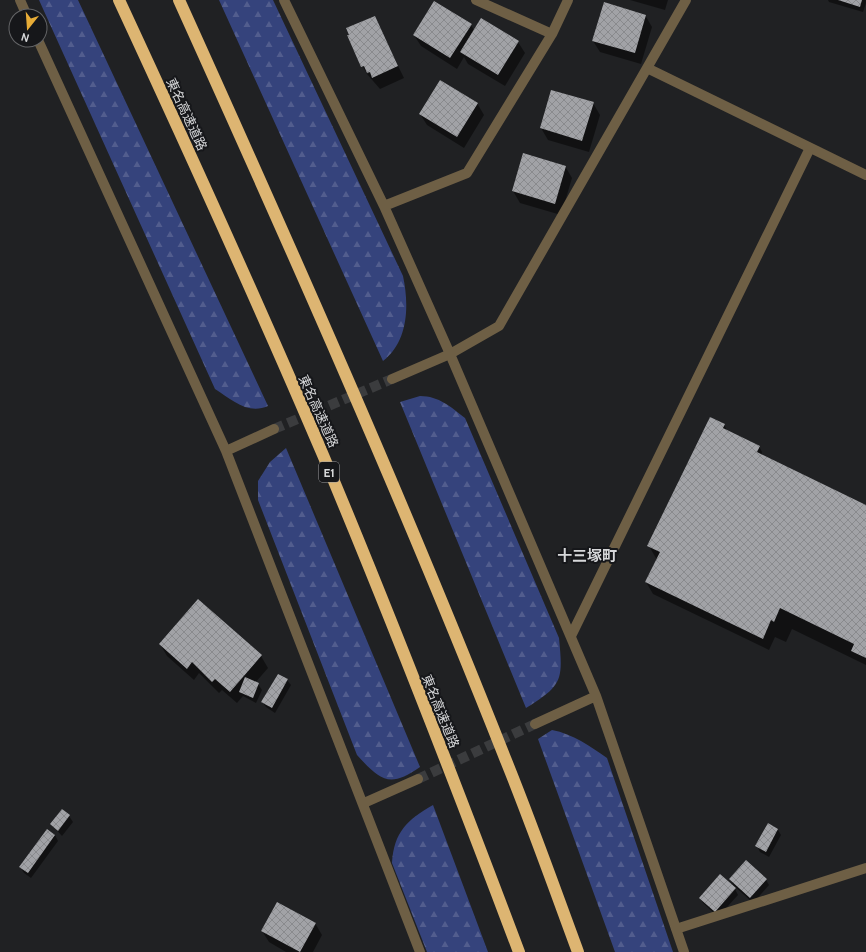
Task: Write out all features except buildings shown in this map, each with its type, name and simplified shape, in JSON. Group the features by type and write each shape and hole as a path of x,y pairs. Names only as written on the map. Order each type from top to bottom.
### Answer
{"highway":[{"name":"東名高速道路","path":"119,0 205,185 323,456 455,782 519,952"},
{"path":"179,0 255,167 370,432 505,758 578,952"}],"street":[{"path":"284,0 384,206 450,354 571,636 596,696 684,952"},
{"path":"476,0 552,34"},
{"path":"384,206 467,173 552,34 568,0"},
{"path":"392,379 450,354 499,326 686,0"},
{"path":"42,48 226,451 364,804 420,952"},
{"path":"647,68 866,175"},
{"path":"571,636 810,148"},
{"path":"226,451 274,429"},
{"path":"535,724 596,696"},
{"path":"364,804 418,779"},
{"path":"676,929 866,868"}],"green space":[{"path":"39,0 78,0 268,406 254,409 240,405 215,389 48,20 48,8 43,8"},
{"path":"219,0 273,0 403,276 406,298 405,322 398,343 392,353 383,361"},
{"path":"420,396 427,396 439,400 450,406 465,418 559,638 561,663 558,680 554,687 526,708 400,402"},
{"path":"286,448 420,767 400,778 386,779 379,776 372,771 357,755 258,500 258,481 270,462"},
{"path":"552,730 574,737 607,758 673,952 615,952 538,739"},
{"path":"433,805 488,952 427,952 392,863 393,852 399,835 409,822"}],"tunnel":[{"path":"274,429 392,379"},
{"path":"418,779 535,724"}],"district":[{"name":"十三塚町","path":"587,556"}]}
